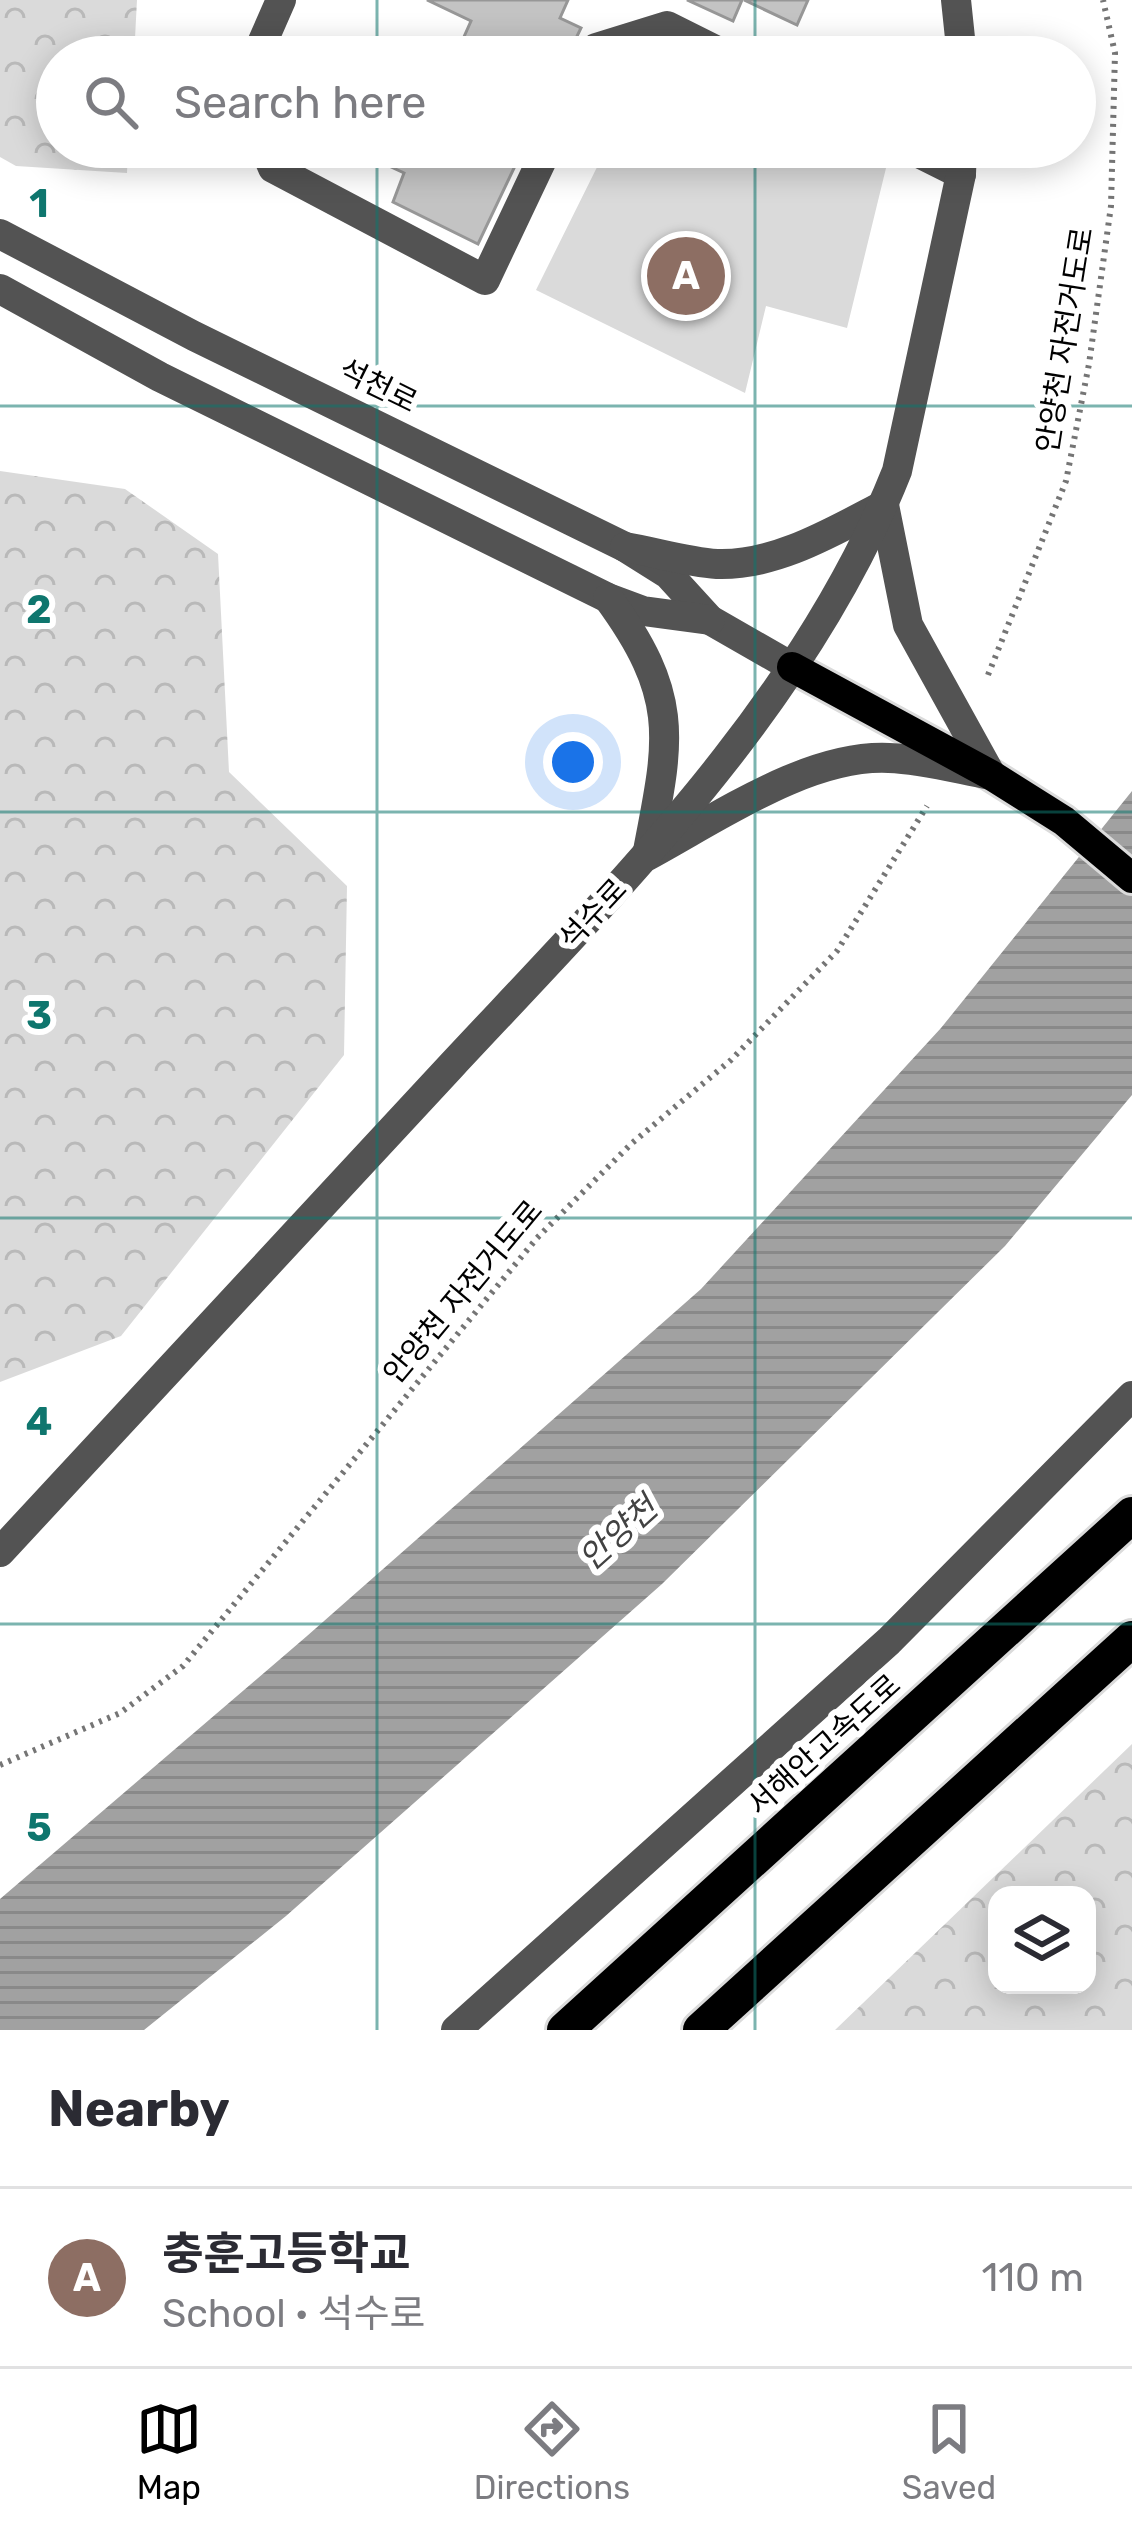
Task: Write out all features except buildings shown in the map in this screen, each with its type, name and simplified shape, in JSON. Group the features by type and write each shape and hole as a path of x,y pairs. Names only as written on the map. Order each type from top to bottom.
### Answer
{"highway":[{"name":"서해안고속도로","path":"565,2030 1132,1515"},
{"path":"708,2023 1132,1639"}],"main road":[{"name":"석천로","path":"792,667 991,775 1064,821 1132,878"}],"street":[{"path":"265,36 281,0"},
{"path":"956,0 960,36"},
{"path":"635,36 667,26 687,36"},
{"path":"272,168 484,280 538,168"},
{"name":"석수로","path":"0,1552 647,856 792,667 884,505 897,471 960,168"},
{"name":"석천로","path":"0,234 194,336 625,547 668,574 710,620 792,667"},
{"name":"석천로","path":"0,290 160,377 608,598 643,611 710,620"},
{"path":"625,547 712,564 735,563 818,540 884,505 908,625 991,775"},
{"path":"608,598 630,629 664,710 666,754 647,856"},
{"path":"647,856 770,789 826,766 886,757 991,775"},
{"path":"457,2030 889,1641 1132,1396"}],"path":[{"name":"안양천 자전거도로","path":"988,675 1066,482 1089,364 1112,206 1114,53 1102,0"},
{"name":"안양천 자전거도로","path":"0,1765 120,1713 183,1666 537,1238 631,1144 731,1060 837,951 927,806"}],"green space":[{"path":"0,0 137,0 135,36 36,36 36,167 16,166 0,157"},
{"path":"48,168 127,168 127,173"},
{"path":"597,168 886,168 847,328 766,306 745,393 536,290"},
{"path":"0,471 125,489 218,554 229,772 347,886 344,1055 121,1336 0,1382"},
{"path":"1132,1744 1132,2030 835,2030"}],"water":[{"name":"안양천","path":"1132,791 1132,1095 1005,1246 662,1584 286,1916 144,2030 0,2030 0,1899 701,1289 941,1028"}],"place":[{"name":"충훈고등학교","path":"686,276"}]}
